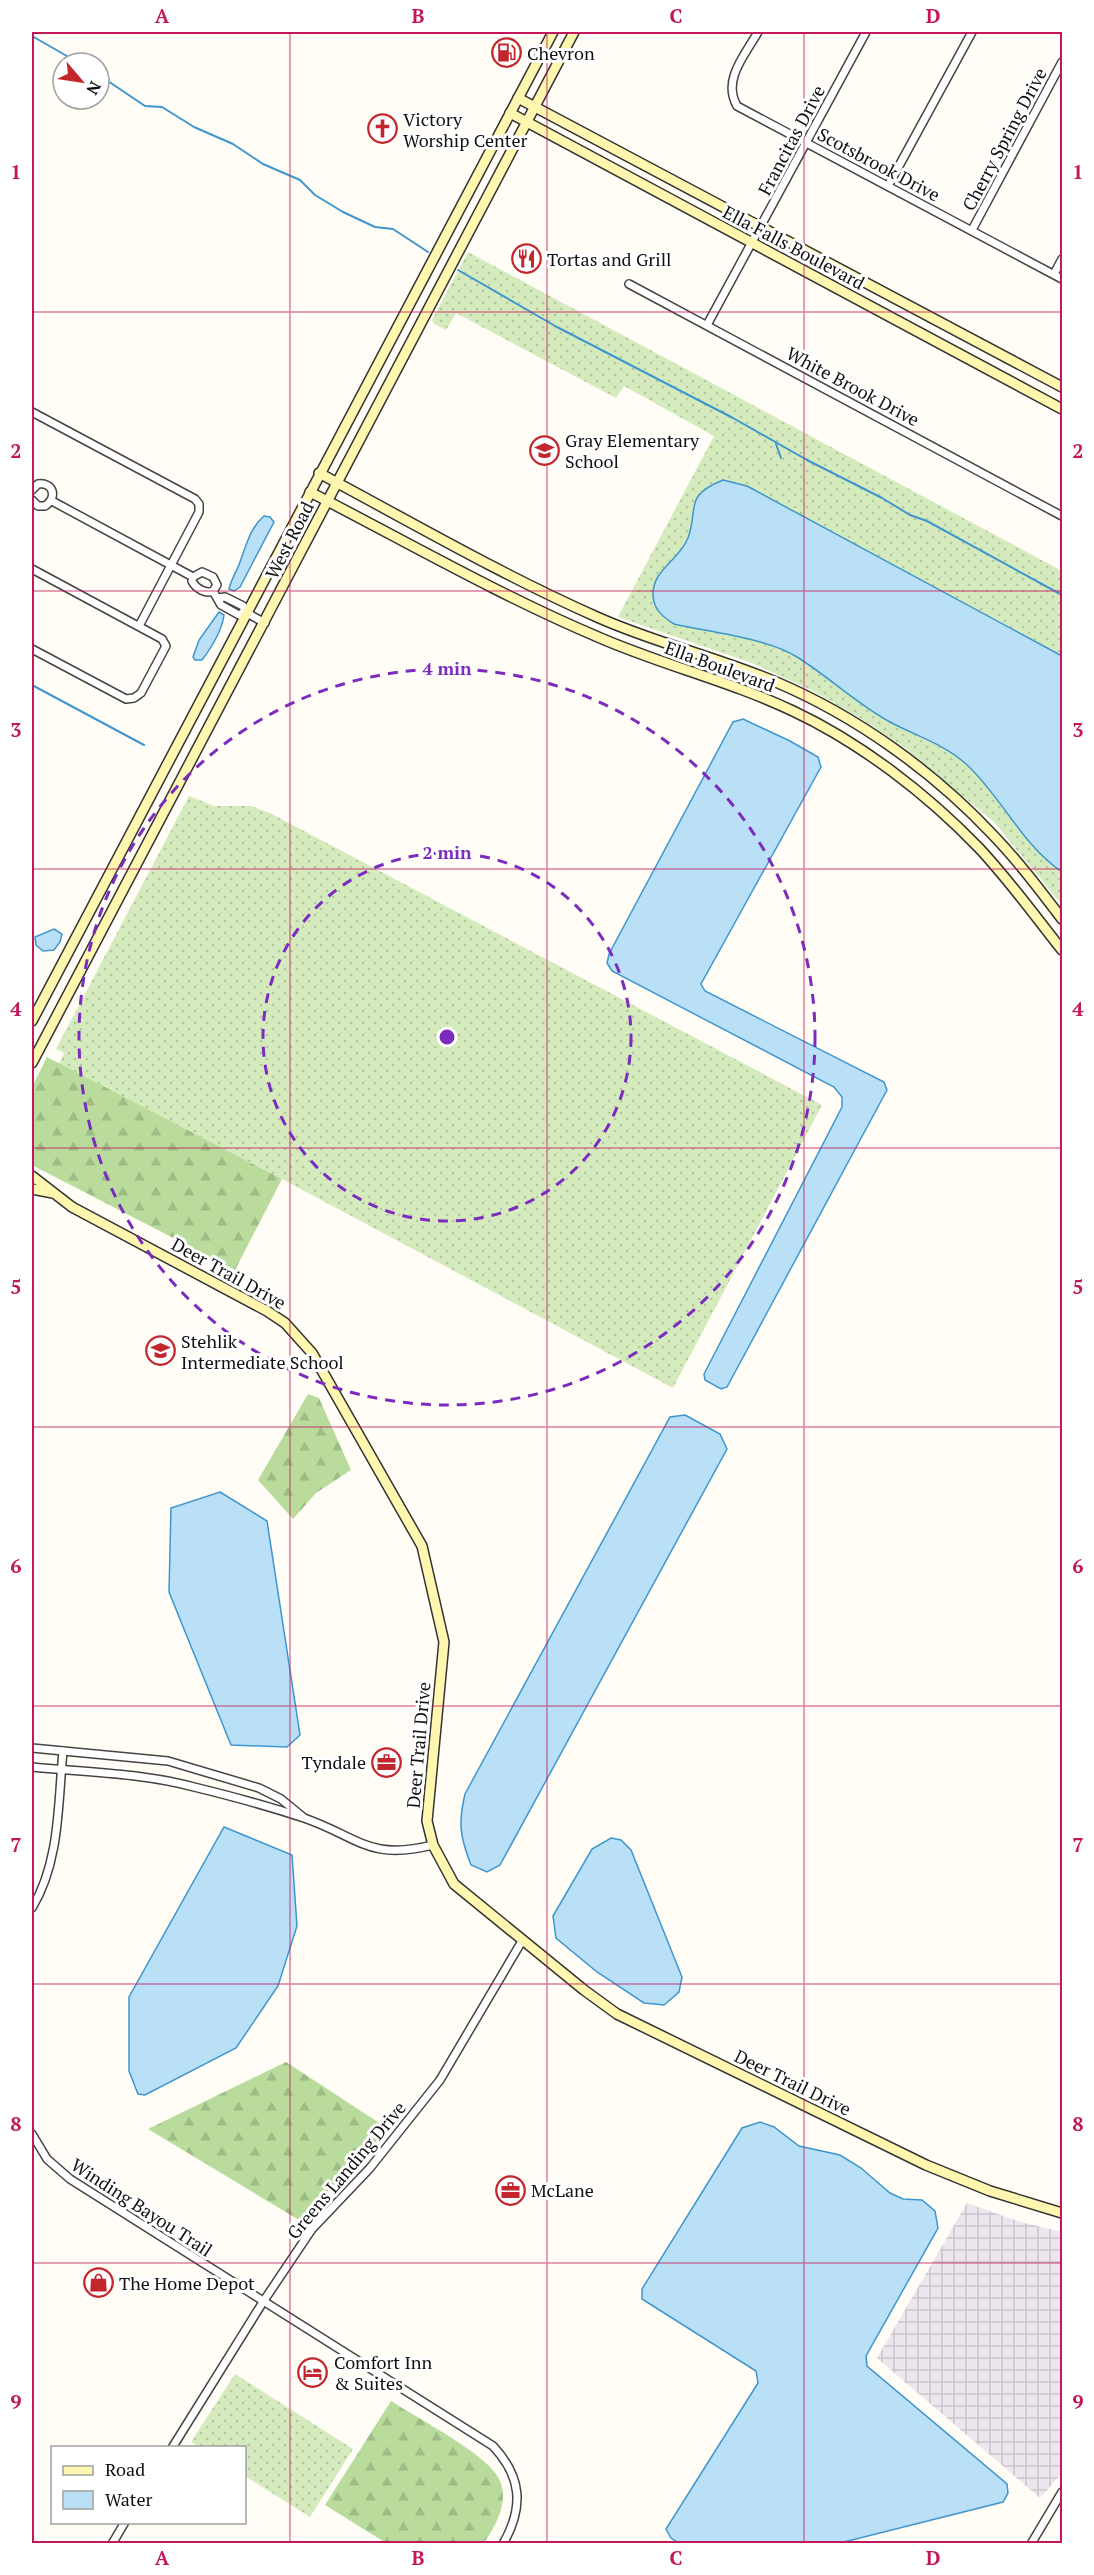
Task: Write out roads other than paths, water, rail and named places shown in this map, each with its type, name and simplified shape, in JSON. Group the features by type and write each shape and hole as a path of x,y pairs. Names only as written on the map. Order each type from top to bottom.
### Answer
{"main road":[{"name":"West Road","path":"32,1021 553,32"},
{"name":"West Road","path":"32,1063 36,1044 265,623 574,32"},
{"name":"Ella Falls Boulevard","path":"518,98 1062,387"},
{"name":"Ella Falls Boulevard","path":"510,113 1062,409"},
{"path":"936,341 946,324"},
{"name":"Ella Boulevard","path":"319,473 482,560 602,620 737,667 801,693 845,717 945,790 991,833 1062,919"},
{"name":"Ella Boulevard","path":"310,492 597,637 784,707 825,728 878,763 932,805 977,847 1062,950"},
{"path":"473,576 482,560"},
{"path":"597,637 602,620"},
{"path":"190,724 205,732"},
{"path":"878,763 889,747"},
{"path":"137,824 153,832"},
{"name":"Deer Trail Drive","path":"32,1176 72,1207 280,1319 312,1353 422,1545 444,1642 427,1821 433,1845 454,1884 522,1941 617,2014 713,2063 959,2179 990,2191 1062,2212"},
{"name":"Deer Trail Drive","path":"32,1189 53,1193"}],"street":[{"name":"Scotsbrook Drive","path":"758,32 731,82 731,95 737,106 1062,279"},
{"name":"Francitas Drive","path":"706,325 753,243 866,32"},
{"path":"888,186 972,32"},
{"name":"Cherry Spring Drive","path":"972,230 1062,62"},
{"path":"1054,274 1062,259"},
{"name":"White Brook Drive","path":"629,285 1062,516"},
{"path":"32,412 199,504 199,513 139,626"},
{"path":"32,490 38,484 47,485 53,493 52,501"},
{"path":"32,500 41,506 52,501"},
{"path":"52,501 193,577"},
{"path":"32,569 139,626 165,642 166,646 141,693 134,698 126,699 32,649"},
{"path":"202,572 213,577 217,585 213,591 206,592 195,586 192,581 193,577 202,572"},
{"path":"213,591 220,605 239,615 246,613 265,623"},
{"path":"32,1748 177,1764 259,1788 281,1799 305,1819"},
{"path":"32,1908 45,1880 53,1850 63,1751"},
{"path":"32,1767 182,1784 305,1819 368,1847 391,1852 433,1845"},
{"name":"Greens Landing Drive","path":"173,2446 263,2302 312,2229 370,2169 440,2080 522,1941"},
{"name":"Winding Bayou Trail","path":"32,2134 47,2159 70,2179 492,2446 504,2458 517,2489 518,2504 514,2520 503,2544"},
{"path":"1031,2544 1062,2492"},
{"path":"112,2544 124,2524"}],"water":[{"path":"723,480 747,486 1062,656 1062,872 1035,848 979,777 948,751 878,715 785,650 737,636 674,624 660,613 653,596 657,579 679,553 688,538 697,497 710,486"},
{"path":"264,516 270,517 274,522 240,587 234,591 229,589 249,538 255,526"},
{"path":"219,612 224,615 216,639 202,660 195,660 193,657 199,640"},
{"path":"743,719 818,757 821,767 701,984 705,991 884,1082 887,1090 727,1387 721,1389 705,1380 704,1374 842,1107 842,1097 834,1087 612,971 607,963 609,954 733,722"},
{"path":"54,929 62,934 60,942 54,950 43,951 36,945 35,937"},
{"path":"685,1415 720,1434 727,1449 500,1865 487,1872 471,1865 461,1830 461,1813 465,1794 670,1417"},
{"path":"220,1492 267,1521 300,1735 287,1747 231,1745 169,1592 171,1508"},
{"path":"224,1827 292,1855 297,1926 278,1986 236,2048 145,2095 138,2094 129,2071 129,1997"},
{"path":"611,1838 621,1840 631,1850 682,1977 679,1992 664,2005 644,2003 597,1972 556,1938 553,1916 592,1849"},
{"path":"760,2122 774,2127 799,2146 840,2155 861,2168 890,2193 903,2199 922,2200 935,2211 938,2228 866,2356 867,2366 1007,2484 1008,2493 1003,2502 840,2543 680,2544 671,2538 666,2529 758,2383 756,2371 642,2299 642,2289 742,2128"}],"waterway":[{"path":"32,36 58,51"},
{"path":"111,83 145,106 162,107 194,127 233,144 263,164 300,180 315,195 343,212 375,227 393,229 428,252"},
{"path":"458,270 557,327 733,418 807,460 882,498 910,515 927,521 1062,595"},
{"path":"776,444 781,458"},
{"path":"32,685 144,745"}],"place":[{"name":"Chevron","path":"506,53"},
{"name":"Victory Worship Center","path":"382,129"},
{"name":"Tortas and Grill","path":"526,259"},
{"name":"Gray Elementary School","path":"544,450"},
{"name":"Stehlik Intermediate School","path":"160,1351"},
{"name":"Tyndale","path":"387,1762"},
{"name":"McLane","path":"510,2190"},
{"name":"The Home Depot","path":"98,2283"},
{"name":"Comfort Inn & Suites","path":"313,2372"}]}
